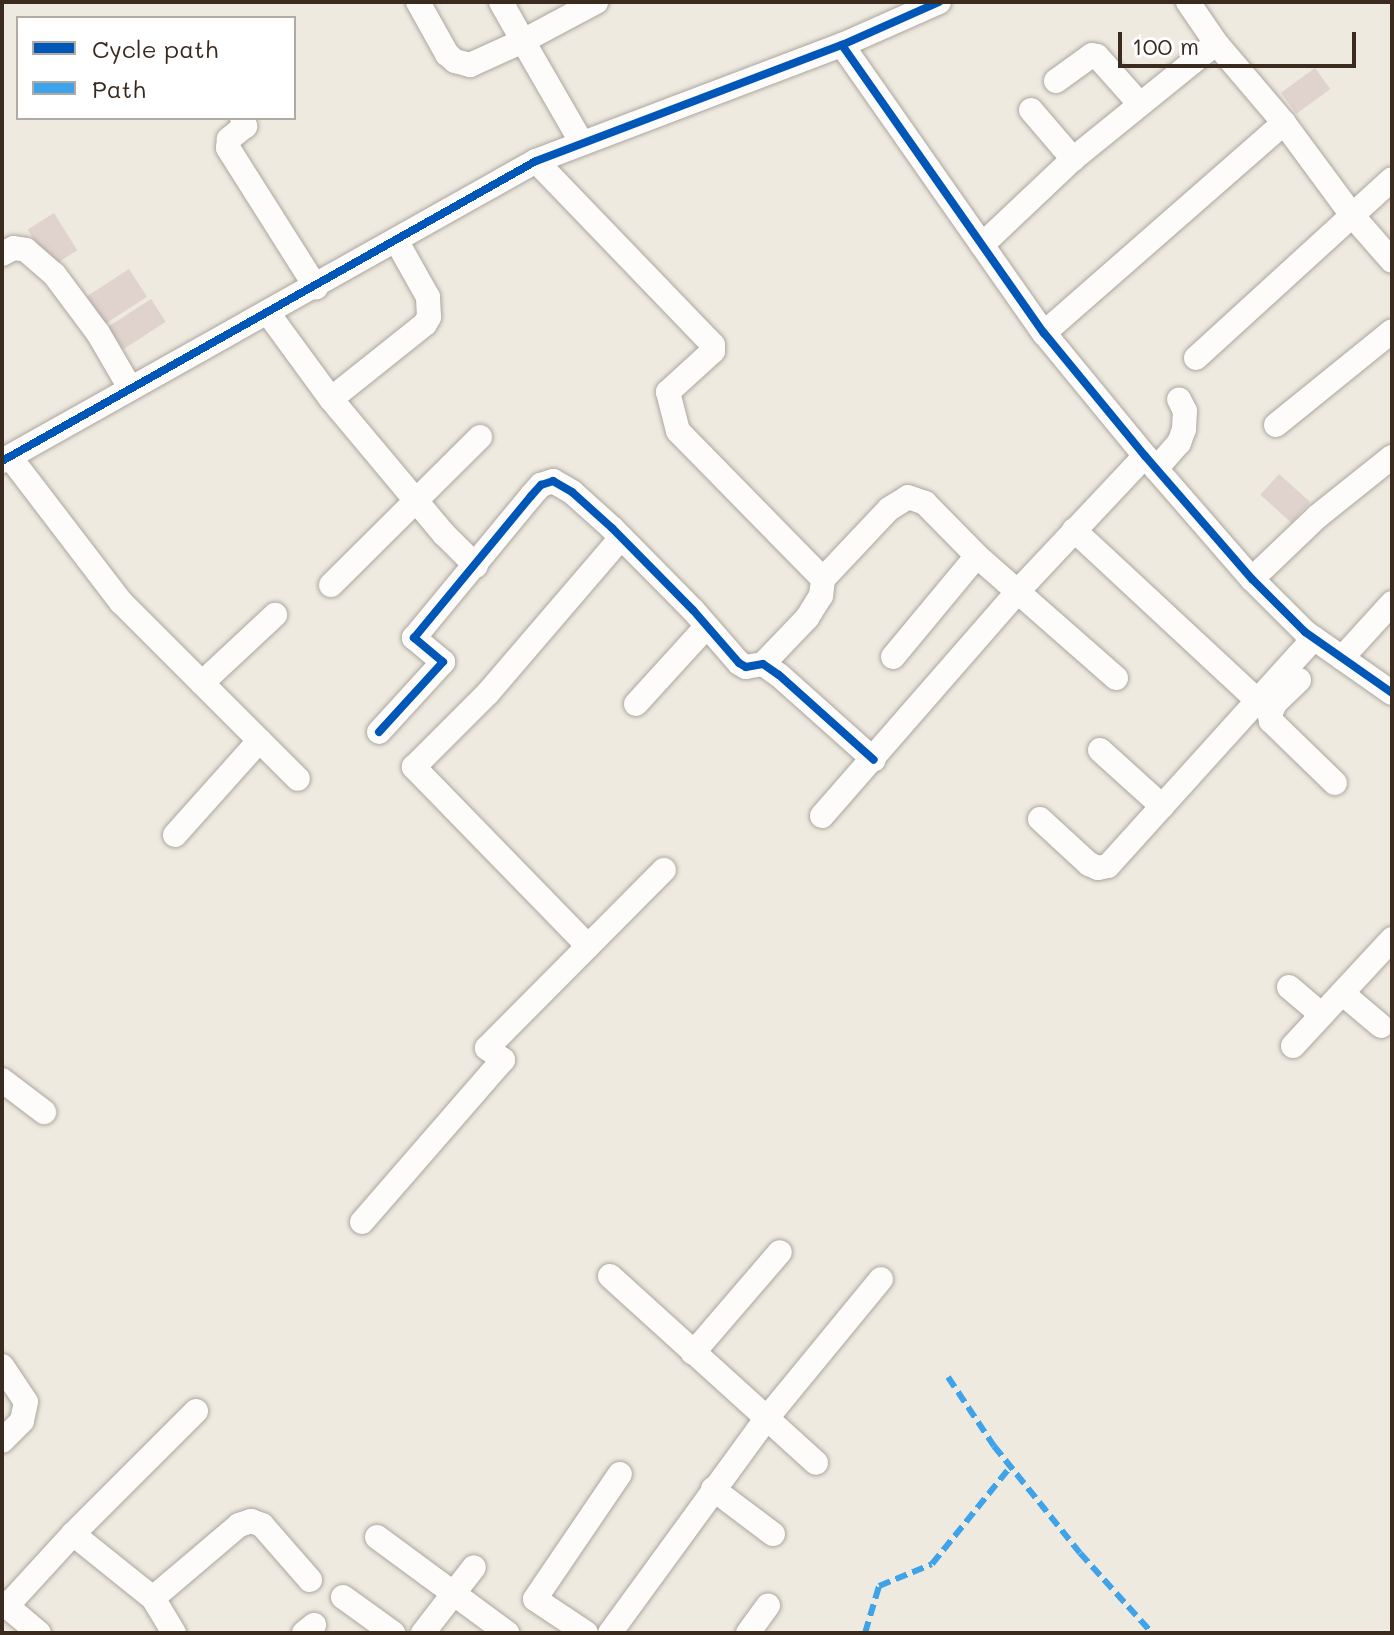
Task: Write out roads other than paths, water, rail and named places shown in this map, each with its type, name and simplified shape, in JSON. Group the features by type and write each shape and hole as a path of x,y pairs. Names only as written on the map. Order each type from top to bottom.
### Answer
{"street":[{"path":"418,2 447,54 455,61 470,65 596,2"},
{"path":"501,2 582,143"},
{"path":"298,779 101,579 6,459 536,161 842,45 939,2"},
{"path":"1188,2 1216,43 1284,123 1351,214 1392,261"},
{"path":"982,245 1073,159 1216,43"},
{"path":"842,45 1044,333 1150,462 1252,579 1314,638 1392,693"},
{"path":"1056,81 1092,55 1097,56 1139,103"},
{"path":"1031,110 1073,159"},
{"path":"243,120 245,126 229,139 228,148 316,287"},
{"path":"1044,333 1284,123"},
{"path":"536,161 713,345 713,351 668,392 678,431 823,579"},
{"path":"1196,358 1392,179"},
{"path":"331,399 425,324 429,317 428,297 396,240"},
{"path":"2,254 14,248 26,250 54,274 98,333 130,388"},
{"path":"268,313 331,399 414,499 476,566"},
{"path":"1276,425 1392,331"},
{"path":"822,816 1074,530 1150,462 1179,443 1185,411 1179,399"},
{"path":"331,585 414,499 480,437"},
{"path":"1252,579 1318,516 1392,457"},
{"path":"379,732 443,662 414,638 531,496 541,485 553,481 572,492 621,538 746,667 763,664 807,618 821,596 823,579 889,509 908,497 925,503 977,556 1116,678"},
{"path":"1074,530 1265,699 1271,721 1335,783"},
{"path":"588,946 414,767 488,693 621,538"},
{"path":"893,657 977,556"},
{"path":"1342,658 1392,603"},
{"path":"202,683 275,615"},
{"path":"636,704 707,626"},
{"path":"1040,819 1098,868 1108,866 1265,699 1314,638"},
{"path":"763,664 874,760"},
{"path":"1265,699 1299,680"},
{"path":"175,835 260,740"},
{"path":"1100,750 1162,806"},
{"path":"362,1222 503,1060 487,1048 664,870"},
{"path":"1293,1046 1392,939"},
{"path":"1289,987 1322,1015"},
{"path":"1342,993 1381,1026"},
{"path":"2,1080 44,1112"},
{"path":"693,1353 780,1252"},
{"path":"610,1276 816,1463"},
{"path":"610,1633 766,1419 881,1279"},
{"path":"2,1366 26,1402 22,1421 2,1441"},
{"path":"39,1633 5,1604 196,1411"},
{"path":"586,1633 535,1599 620,1474"},
{"path":"713,1489 773,1534"},
{"path":"153,1598 239,1525 251,1521 262,1525 310,1580"},
{"path":"73,1534 153,1598 174,1633"},
{"path":"377,1537 507,1633"},
{"path":"423,1633 474,1567"},
{"path":"343,1597 393,1633"},
{"path":"748,1633 768,1605"}]}
